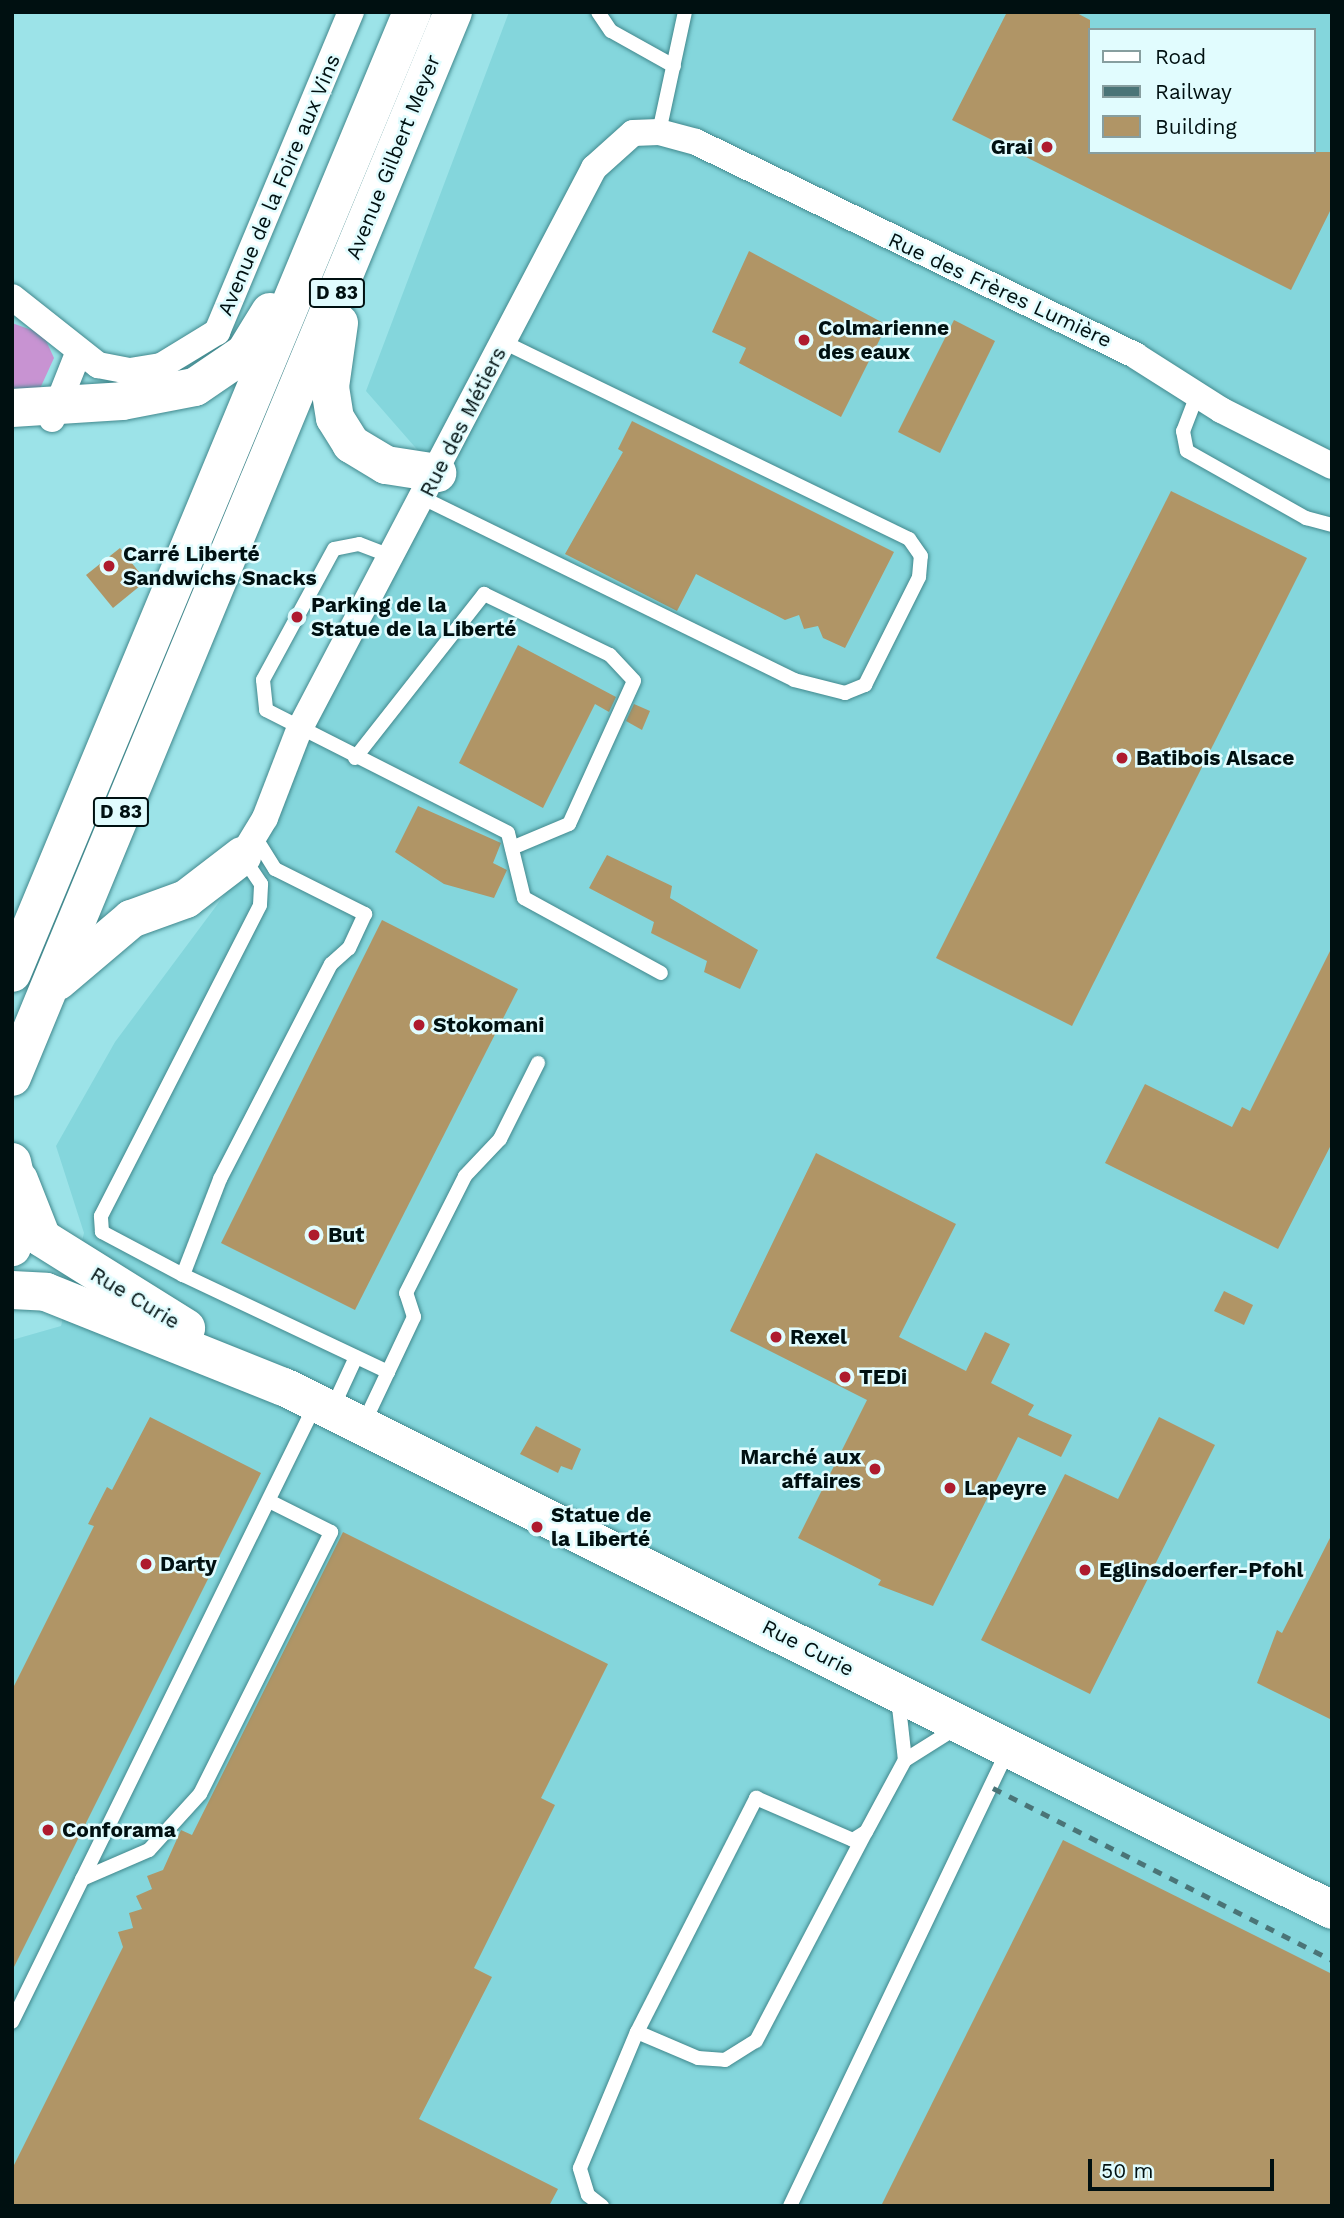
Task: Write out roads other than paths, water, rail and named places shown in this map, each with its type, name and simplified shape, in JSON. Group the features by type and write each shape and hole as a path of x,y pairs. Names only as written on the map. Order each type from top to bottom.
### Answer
{"main road":[{"name":"Avenue Gilbert Meyer","path":"12,973 412,12"},
{"name":"Avenue Gilbert Meyer","path":"12,1077 453,12"},
{"path":"12,408 57,405 195,387 245,353 331,212"},
{"path":"348,268 330,387 335,418 351,444 386,465 430,486"},
{"path":"44,995 102,939 131,919 186,899 248,846"},
{"path":"12,1247 23,1211 16,1171"},
{"name":"Rue Curie","path":"16,1171 43,1238 61,1253 323,1406 1332,1910"},
{"name":"Rue Curie","path":"12,1290 46,1292 323,1406"}],"street":[{"name":"Avenue de la Foire aux Vins","path":"12,297 98,365 130,371 161,366 217,332 351,12"},
{"name":"Rue des Métiers","path":"248,846 299,730 393,557 594,168 633,133 659,132"},
{"name":"Rue des Frères Lumière","path":"659,132 696,142 1013,294 1136,356 1197,395 1332,466"},
{"path":"12,425 52,419 79,351"}],"lane":[{"path":"598,12 611,31 674,66"},
{"path":"659,132 685,12"},
{"path":"430,486 794,680 845,693 865,685 919,577 921,556 909,539 504,342"},
{"path":"1197,395 1183,431 1187,451 1306,519 1332,525"},
{"path":"393,557 359,544 334,549 263,680 266,710 299,730 508,833 524,898 661,973"},
{"path":"355,758 484,594 610,654 634,681 569,824 512,848"},
{"path":"183,1275 209,1202 331,964 349,948 365,914 275,869 248,846"},
{"path":"248,846 261,884 260,905 101,1216 102,1231 183,1275 388,1372"},
{"path":"323,1406 388,1372 414,1317 406,1293 465,1176 500,1139 538,1063"},
{"path":"12,2022 271,1502 323,1406 356,1357"},
{"path":"82,1880 149,1850 201,1794 331,1532 271,1502"},
{"path":"898,1693 905,1759"},
{"path":"638,2032 698,2058 725,2060 756,2041 905,1759 961,1725"},
{"path":"790,2206 1009,1749"},
{"path":"602,2206 588,2195 580,2168 638,2032 756,1798 838,1839 866,1832"}],"railway":[{"path":"993,1788 1332,1960"}],"place":[{"name":"Grai","path":"1047,147"},
{"name":"Colmarienne des eaux","path":"804,340"},
{"name":"Carré Liberté Sandwichs Snacks","path":"109,566"},
{"name":"Parking de la Statue de la Liberté","path":"297,617"},
{"name":"Batibois Alsace","path":"1122,758"},
{"name":"Stokomani","path":"419,1025"},
{"name":"But","path":"314,1235"},
{"name":"Rexel","path":"776,1337"},
{"name":"TEDi","path":"845,1377"},
{"name":"Marché aux affaires","path":"875,1469"},
{"name":"Lapeyre","path":"950,1488"},
{"name":"Statue de la Liberté","path":"537,1527"},
{"name":"Darty","path":"146,1564"},
{"name":"Eglinsdoerfer-Pfohl","path":"1085,1570"},
{"name":"Conforama","path":"48,1830"}]}
